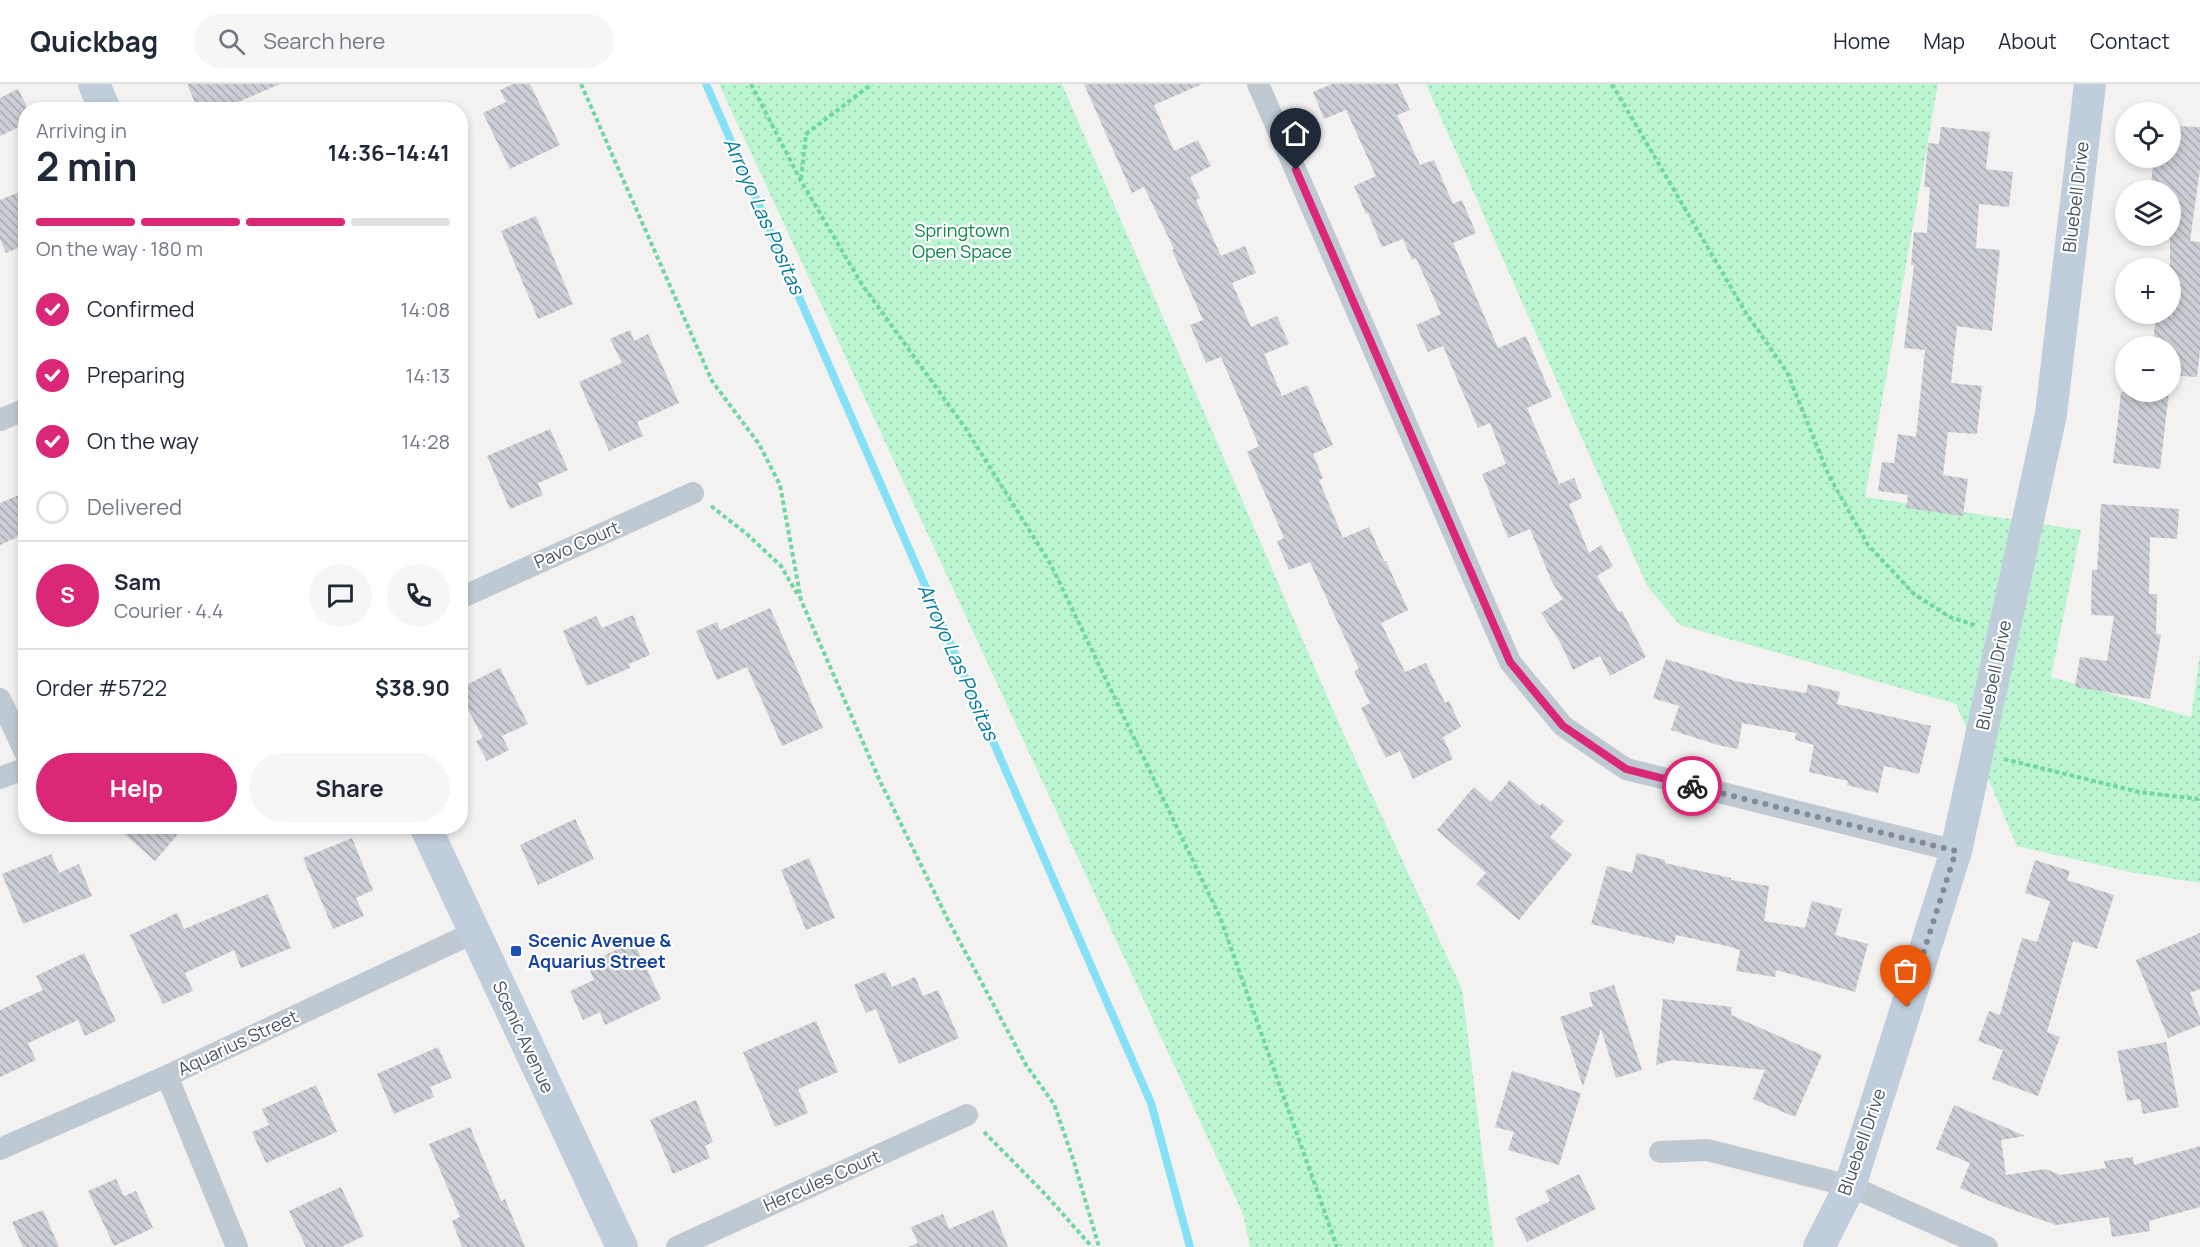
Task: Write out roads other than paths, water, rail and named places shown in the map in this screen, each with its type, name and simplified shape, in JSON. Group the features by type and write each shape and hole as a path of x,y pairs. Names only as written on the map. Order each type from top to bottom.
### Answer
{"street":[{"path":"94,84 102,102"},
{"path":"1258,84 1510,662 1563,726 1626,769 1956,851"},
{"name":"Bluebell Drive","path":"1820,1247 1850,1186 1956,851 2051,414 2090,84"},
{"path":"0,420 18,412"},
{"name":"Pavo Court","path":"468,594 693,493"},
{"path":"0,699 18,737"},
{"path":"0,778 18,771"},
{"name":"Scenic Avenue","path":"429,834 622,1247"},
{"name":"Aquarius Street","path":"0,1149 167,1076 475,932"},
{"path":"167,1076 237,1247"},
{"name":"Hercules Court","path":"677,1247 967,1115"},
{"path":"1660,1152 1707,1150 1850,1186 1987,1247"}],"waterway":[{"name":"Arroyo Las Positas","path":"706,84 1151,1103 1190,1247"}],"place":[{"name":"Scenic Avenue & Aquarius Street","path":"516,951"}],"park label":[{"name":"Springtown Open Space","path":"962,241"}]}
